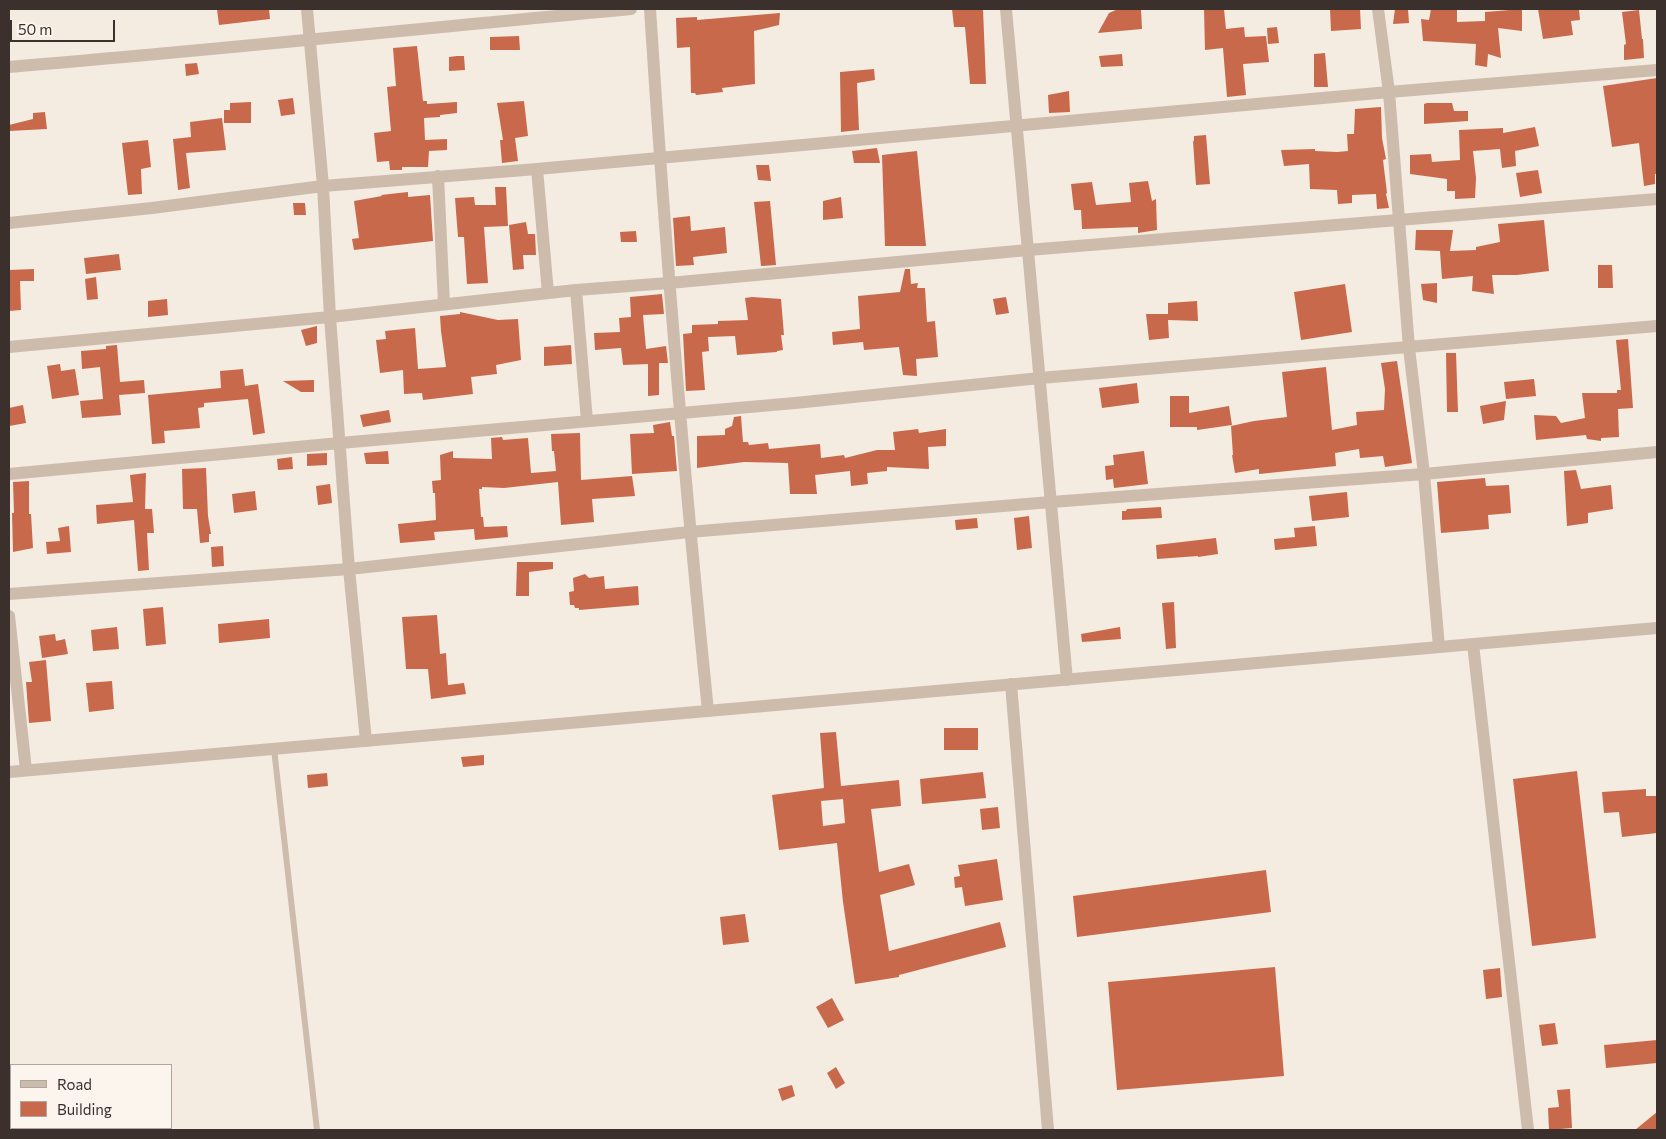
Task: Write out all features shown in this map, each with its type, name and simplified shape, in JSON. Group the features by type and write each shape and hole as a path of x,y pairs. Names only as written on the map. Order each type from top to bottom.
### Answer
{"street":[{"path":"307,9 323,186 330,317 349,569 366,740"},
{"path":"9,67 200,51 311,38 631,9"},
{"path":"650,9 689,532 708,711"},
{"path":"1006,9 1067,680"},
{"path":"1378,9 1388,92 1409,348 1424,474 1440,647"},
{"path":"9,223 152,208 323,186 537,169 1388,92 1657,70"},
{"path":"537,169 548,293"},
{"path":"438,176 444,304"},
{"path":"9,347 330,317 576,290 1028,250 1657,199"},
{"path":"576,290 586,421"},
{"path":"9,474 1040,378 1657,326"},
{"path":"9,594 349,569 689,532 1424,474 1657,452"},
{"path":"9,616 26,770"},
{"path":"9,772 1657,628"},
{"path":"1473,644 1528,1130"},
{"path":"1011,684 1048,1130"}],"lane":[{"path":"274,748 318,1130"}],"building":[{"path":"217,9 269,9 270,19 219,25"},
{"path":"952,9 983,9 986,84 970,84 965,27 954,27"},
{"path":"1118,9 1141,9 1142,29 1098,33 1109,13"},
{"path":"1204,9 1224,9 1226,29 1244,27 1245,37 1266,36 1269,62 1243,64 1246,95 1227,97 1223,48 1205,50"},
{"path":"1330,9 1360,9 1361,29 1331,31"},
{"path":"1395,9 1408,9 1409,23 1393,24"},
{"path":"1431,9 1457,9 1457,22 1485,21 1485,12 1522,9 1522,31 1498,28 1501,58 1488,54 1487,67 1475,65 1476,44 1423,41 1421,19 1429,20"},
{"path":"1538,9 1579,9 1580,20 1571,21 1573,35 1543,39"},
{"path":"1639,10 1644,58 1624,60 1624,45 1626,44 1622,12"},
{"path":"780,13 779,25 754,31 755,84 722,88 723,92 696,95 691,93 690,47 677,48 676,18 697,17 697,20"},
{"path":"1277,27 1279,43 1268,44 1267,28"},
{"path":"519,36 520,50 490,50 490,37"},
{"path":"417,46 423,101 427,101 427,104 457,102 457,113 424,118 425,140 447,139 447,150 429,151 428,167 402,167 402,170 390,170 389,161 377,162 374,133 391,131 387,87 396,86 393,48"},
{"path":"1325,53 1328,87 1314,87 1314,54"},
{"path":"1122,54 1123,66 1101,67 1099,56"},
{"path":"464,56 465,70 449,71 449,57"},
{"path":"197,63 199,74 186,76 185,64"},
{"path":"874,69 875,80 857,83 859,130 841,132 840,72"},
{"path":"1657,78 1657,174 1655,174 1655,184 1644,186 1639,143 1612,147 1603,86"},
{"path":"1069,91 1070,112 1049,113 1048,95"},
{"path":"293,98 295,114 281,116 278,100"},
{"path":"524,101 528,136 515,138 518,161 502,163 500,140 503,140 497,103"},
{"path":"251,102 251,123 224,123 224,110 230,110 230,103"},
{"path":"1452,103 1454,111 1468,111 1468,121 1424,124 1424,104"},
{"path":"1381,107 1382,138 1386,159 1383,160 1389,208 1377,209 1376,194 1352,195 1352,203 1338,204 1337,190 1310,189 1309,164 1284,166 1281,150 1315,149 1315,151 1348,151 1347,134 1354,134 1355,109"},
{"path":"45,112 47,129 9,131 9,125 33,119 33,113"},
{"path":"222,118 226,150 186,153 190,188 178,190 173,139 191,137 190,122"},
{"path":"1535,127 1539,146 1515,151 1516,166 1502,168 1500,149 1473,151 1476,178 1475,198 1455,199 1455,191 1447,191 1447,179 1410,174 1410,155 1431,154 1432,162 1460,160 1459,130 1503,128 1503,133"},
{"path":"1206,135 1210,184 1196,185 1194,136"},
{"path":"148,140 151,167 141,169 142,194 128,195 122,143"},
{"path":"877,148 880,163 854,163 852,151"},
{"path":"917,151 926,246 885,246 882,155"},
{"path":"756,165 769,165 771,181 758,180"},
{"path":"1538,170 1542,193 1520,197 1516,173"},
{"path":"1148,181 1152,201 1156,199 1157,230 1138,233 1138,227 1082,229 1081,210 1074,210 1071,184 1092,182 1096,205 1131,202 1129,183"},
{"path":"495,187 506,187 508,226 484,227 488,283 467,284 464,237 458,237 455,198 474,197 475,205 496,205"},
{"path":"408,192 408,197 430,195 433,241 354,250 352,239 359,238 354,201"},
{"path":"841,197 843,218 823,220 823,201"},
{"path":"770,201 776,265 761,266 754,202"},
{"path":"293,203 305,203 306,215 294,215"},
{"path":"690,216 691,231 725,227 727,253 693,257 694,265 676,266 673,218"},
{"path":"1544,220 1549,271 1517,275 1492,275 1494,294 1472,291 1473,276 1442,279 1440,251 1415,250 1416,230 1453,230 1450,251 1476,250 1476,247 1500,242 1498,224"},
{"path":"526,222 528,234 535,234 536,255 523,255 524,269 513,270 509,225"},
{"path":"636,231 637,242 621,242 620,232"},
{"path":"119,254 121,270 86,274 84,258"},
{"path":"1598,265 1612,265 1613,288 1598,288"},
{"path":"34,269 34,281 20,281 21,310 9,311 9,270"},
{"path":"905,269 910,269 911,284 918,283 917,288 925,288 927,322 935,321 938,357 916,359 917,376 903,375 899,347 864,350 863,342 833,345 832,332 860,329 858,296 900,292"},
{"path":"96,277 98,299 87,300 85,279"},
{"path":"1437,283 1437,303 1423,300 1421,284"},
{"path":"1345,284 1352,332 1301,340 1294,292"},
{"path":"662,294 664,314 643,315 646,349 666,346 668,363 659,363 659,395 648,396 648,364 623,365 621,348 595,350 594,333 620,332 619,318 631,317 630,297"},
{"path":"1006,297 1009,313 996,315 993,299"},
{"path":"745,298 781,299 784,335 781,335 783,350 737,355 735,336 708,337 709,351 702,352 705,390 686,391 683,334 692,333 692,325 718,324 718,321 748,320"},
{"path":"167,299 168,315 148,317 148,301"},
{"path":"1197,301 1198,321 1168,320 1169,338 1149,340 1146,314 1168,314 1168,303"},
{"path":"460,312 498,320 518,319 521,360 496,365 497,374 471,377 473,394 423,400 422,393 404,394 403,370 380,373 376,340 386,339 385,331 415,328 418,369 446,367 440,316 460,314"},
{"path":"317,326 317,343 306,346 301,330"},
{"path":"1628,339 1633,408 1618,409 1619,437 1601,438 1601,441 1587,439 1586,435 1536,440 1534,415 1556,416 1561,423 1585,418 1582,393 1617,393 1617,390 1621,390 1616,340"},
{"path":"117,345 120,382 144,380 145,393 119,395 121,415 82,418 80,401 103,399 100,367 82,369 81,351 106,349 106,346"},
{"path":"571,345 572,364 544,366 544,347"},
{"path":"1446,353 1456,353 1458,412 1447,412"},
{"path":"1397,361 1412,463 1385,467 1383,456 1360,458 1359,449 1335,453 1336,466 1259,474 1259,469 1235,473 1231,426 1287,417 1282,372 1326,367 1332,430 1357,425 1356,412 1384,410 1385,389 1381,363"},
{"path":"60,364 61,371 75,369 79,395 52,399 47,366"},
{"path":"243,369 245,386 258,384 265,433 253,435 248,399 204,403 204,407 198,408 200,428 164,431 165,443 152,444 148,395 221,388 220,371"},
{"path":"1534,379 1536,396 1506,399 1504,382"},
{"path":"314,380 314,392 301,392 283,381"},
{"path":"1137,383 1139,403 1102,408 1099,388"},
{"path":"1170,396 1189,396 1189,413 1229,406 1232,425 1197,430 1197,427 1170,427"},
{"path":"1506,401 1504,420 1483,424 1480,406"},
{"path":"23,405 26,423 9,426 9,408"},
{"path":"389,410 391,422 363,427 360,415"},
{"path":"741,416 743,442 748,442 749,445 768,443 769,449 820,444 821,458 844,455 845,458 877,450 895,450 893,432 918,429 919,433 946,429 946,446 928,447 929,469 887,467 887,471 867,473 868,484 851,486 850,471 815,475 817,494 790,494 788,463 744,462 697,468 697,436 725,435 725,429 732,426 734,417"},
{"path":"670,422 672,436 674,436 677,471 632,474 630,434 654,433 653,425"},
{"path":"580,433 581,480 632,476 635,496 592,499 594,522 561,525 558,482 504,488 482,487 482,489 479,489 481,517 483,517 484,527 507,526 508,537 475,540 474,529 434,532 435,540 400,543 398,524 436,520 435,493 433,493 432,481 441,480 440,455 453,451 453,458 492,459 491,438 502,437 503,440 528,438 531,473 556,471 551,434"},
{"path":"388,451 389,464 366,464 364,453"},
{"path":"1144,451 1148,484 1114,488 1113,479 1106,480 1105,466 1114,465 1113,455"},
{"path":"327,453 327,465 307,466 307,454"},
{"path":"292,457 293,469 278,470 277,459"},
{"path":"206,468 208,516 211,534 209,534 209,542 200,543 197,509 183,509 182,469"},
{"path":"1576,470 1581,489 1611,485 1613,509 1588,513 1588,523 1567,526 1564,471"},
{"path":"146,473 145,509 152,509 154,533 147,533 149,570 138,571 134,520 97,524 96,505 133,502 130,475"},
{"path":"1485,478 1486,486 1509,485 1511,513 1488,515 1489,529 1441,533 1437,482"},
{"path":"29,481 29,514 31,514 33,548 13,552 13,482"},
{"path":"330,484 332,503 318,505 316,486"},
{"path":"255,491 257,510 234,513 232,494"},
{"path":"1347,492 1349,517 1312,521 1309,496"},
{"path":"1161,507 1162,518 1122,520 1122,511 1127,509"},
{"path":"1029,516 1032,548 1017,550 1014,518"},
{"path":"977,518 978,528 956,530 955,520"},
{"path":"69,526 71,552 47,554 46,542 60,541 58,528"},
{"path":"1315,526 1317,546 1275,550 1274,539 1295,537 1294,528"},
{"path":"1216,538 1218,554 1157,559 1156,545"},
{"path":"223,546 224,566 212,567 211,547"},
{"path":"517,562 553,562 553,569 529,572 529,596 516,596"},
{"path":"585,574 589,578 604,576 605,589 638,586 639,605 579,610 579,608 575,608 574,605 570,605 569,592 574,591 573,578"},
{"path":"1174,602 1176,648 1166,649 1162,603"},
{"path":"163,607 166,644 146,646 143,609"},
{"path":"437,615 440,654 446,653 448,685 464,683 466,694 431,699 428,669 406,669 402,617"},
{"path":"269,619 270,638 219,643 218,624"},
{"path":"117,627 119,649 93,651 91,630"},
{"path":"1120,627 1121,639 1082,642 1081,634"},
{"path":"55,634 56,641 65,639 68,654 42,658 39,636"},
{"path":"46,660 51,721 29,723 26,682 32,682 29,662"},
{"path":"112,681 114,709 89,712 86,683"},
{"path":"944,728 978,728 978,750 944,750"},
{"path":"836,732 841,786 899,780 901,806 871,809 879,872 909,864 915,885 880,895 889,951 1000,922 1006,947 899,975 899,977 855,984 843,902 837,843 779,850 772,795 824,788 820,733","holes":["843,799 845,823 823,826 821,801"]},
{"path":"484,755 484,765 463,767 461,757"},
{"path":"1577,771 1596,938 1532,946 1513,779"},
{"path":"983,772 986,798 922,804 920,779"},
{"path":"327,773 328,786 308,788 307,775"},
{"path":"1646,789 1646,796 1657,796 1657,833 1622,837 1619,812 1604,813 1602,792"},
{"path":"998,807 1000,828 982,830 980,809"},
{"path":"997,859 1003,900 965,906 962,887 955,888 954,877 960,876 958,865"},
{"path":"1266,870 1271,912 1077,937 1073,896"},
{"path":"745,914 749,942 723,945 720,917"},
{"path":"1275,967 1284,1076 1117,1090 1108,982"},
{"path":"1500,968 1502,997 1486,999 1483,970"},
{"path":"832,998 844,1020 828,1028 816,1007"},
{"path":"1555,1023 1558,1044 1542,1046 1539,1025"},
{"path":"1657,1040 1657,1063 1606,1068 1604,1045"},
{"path":"836,1067 845,1083 836,1089 827,1073"},
{"path":"792,1085 795,1096 782,1101 778,1089"},
{"path":"1570,1089 1572,1128 1549,1130 1548,1108 1559,1107 1557,1090"},
{"path":"1657,1112 1657,1130 1635,1130"}]}
